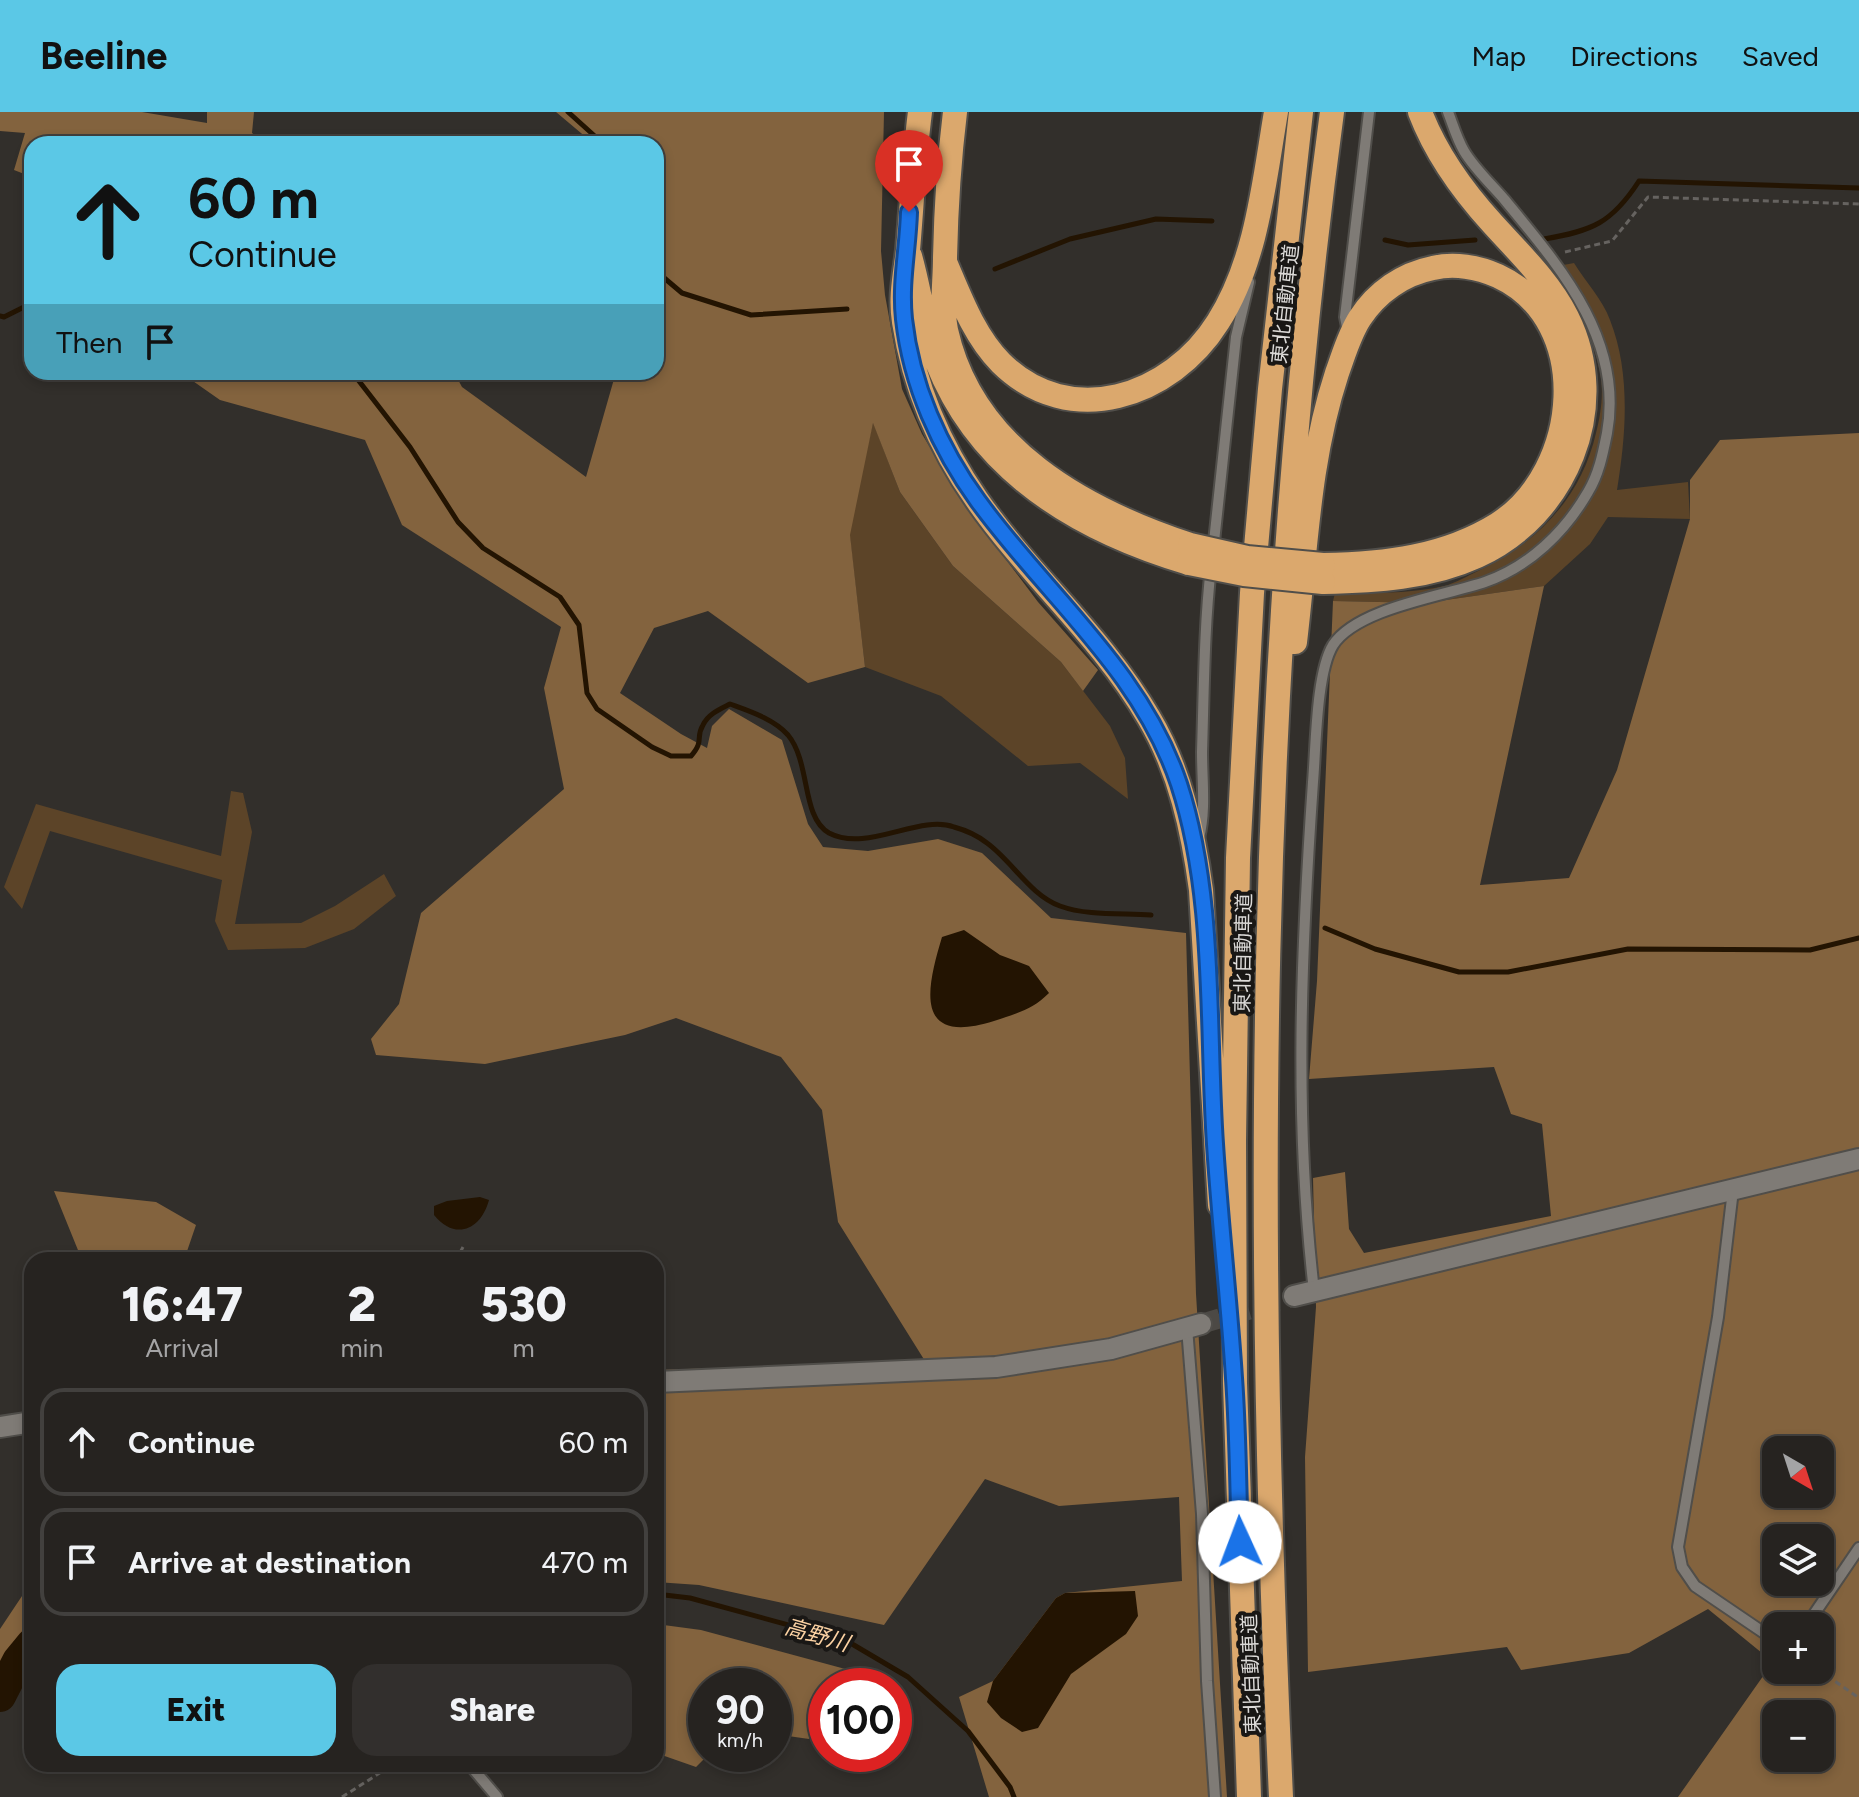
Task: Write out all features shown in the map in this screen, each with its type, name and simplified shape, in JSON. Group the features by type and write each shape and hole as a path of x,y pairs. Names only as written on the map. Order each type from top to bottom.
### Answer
{"highway":[{"path":"920,112 902,287 904,320 917,378 941,442 977,501 1114,665 1151,721 1179,784 1196,852 1204,932 1215,1144 1235,1383"},
{"path":"955,112 941,296 946,331 964,380 993,425 1051,481 1078,498 1190,554 1244,574 1397,578 1477,556 1519,530 1555,491 1568,468 1584,416 1582,365 1568,318 1539,275 1445,164 1420,112"},
{"path":"945,262 983,342 1017,377 1056,395 1107,399 1132,394 1159,382 1182,365 1220,321 1245,265 1276,112"},
{"name":"東北自動車道","path":"1249,1797 1235,1383 1234,1141 1241,795 1259,509 1301,112"},
{"name":"東北自動車道","path":"1281,1797 1273,1629 1264,1233 1269,858 1290,496 1332,112"},
{"path":"908,250 936,361 959,407 994,454 1036,492 1117,539 1190,554"},
{"path":"1269,858 1300,600 1309,495 1322,427 1349,338 1376,297 1397,281 1421,270 1445,265 1491,272 1511,282 1528,295 1552,330 1561,354 1566,382 1561,437 1538,484 1501,522 1477,535 1426,555 1363,564 1323,574"}],"street":[{"path":"1304,1293 1859,1159"},
{"path":"664,1382 996,1367 1111,1349 1194,1326"},
{"path":"0,1427 24,1423"}],"lane":[{"path":"1349,338 1345,317 1369,112"},
{"path":"1304,1293 1301,976 1317,732 1326,659 1335,641 1375,614 1474,586 1537,553 1565,526 1594,482 1603,455 1608,424 1610,399 1606,371 1588,313 1550,255 1464,152 1448,112"},
{"path":"1196,852 1204,821 1202,757 1207,600 1236,337 1251,273 1245,265"},
{"path":"1733,1190 1718,1317 1678,1547 1682,1567 1695,1586 1762,1631"},
{"path":"1194,1326 1207,1681 1215,1797"},
{"path":"1816,1612 1859,1548"},
{"path":"476,1772 497,1797"}],"path":[{"path":"1550,255 1612,241 1648,197 1859,204"},
{"path":"460,1252 463,1247"},
{"path":"1834,1680 1859,1698"},
{"path":"342,1797 381,1772"}],"shaded area":[{"path":"0,112 142,112 207,123 207,112 254,112 252,133 256,136 24,136 25,133 0,131"},
{"path":"556,112 884,112 881,251 885,295 902,389 922,434 964,504 1038,602 1098,670 1083,691 1061,662 953,566 900,492 873,423 850,535 865,667 808,683 708,611 654,628 620,693 707,748 712,726 729,709 782,740 808,824 823,847 868,851 938,839 982,853 1051,918 1186,933 1196,1294 1227,1797 989,1797 959,1697 993,1681 1056,1598 1065,1593 1182,1581 1179,1497 1059,1506 985,1479 884,1625 699,1585 664,1583 664,1370 925,1361 838,1222 822,1110 781,1057 676,1018 625,1035 485,1064 376,1055 371,1039 399,1004 421,913 564,789 544,688 561,627 402,525 365,440 220,400 191,380 458,380 462,387 586,477 614,380 664,380 664,136 584,136"},
{"path":"24,136 24,174 14,170"},
{"path":"1574,263 1607,313 1621,361 1625,404 1617,490 1688,482 1690,519 1608,517 1590,544 1544,586 1425,603 1333,601 1335,593 1417,590 1457,581 1519,547 1554,516 1568,498 1589,456 1598,426 1602,395 1597,358 1587,330 1553,267"},
{"path":"873,422 900,492 953,566 1061,662 1110,726 1125,758 1128,799 1080,763 1028,766 941,696 865,667 849,529"},
{"path":"1859,433 1859,1797 1678,1797 1762,1678 1762,1684 1834,1684 1834,1612 1762,1612 1762,1653 1708,1609 1629,1653 1521,1670 1507,1647 1308,1672 1305,1457 1316,1307 1313,1178 1345,1172 1349,1229 1364,1253 1551,1216 1542,1124 1511,1114 1494,1067 1309,1079 1317,981 1333,601 1425,603 1544,586 1480,885 1569,878 1617,770 1690,519 1690,480 1720,440"},
{"path":"231,791 243,793 252,832 235,924 301,923 335,906 384,874 396,896 354,929 305,948 228,950 215,921 222,880 50,831 22,909 4,887 36,804 221,856"},
{"path":"964,930 1000,955 1029,966 1049,993 1030,1007 994,1021 968,1027 950,1026 938,1019 932,1008 930,993 942,937"},
{"path":"54,1191 156,1202 196,1225 187,1252 79,1252"},
{"path":"480,1197 489,1200 474,1225 459,1230 450,1228 434,1215 434,1206 447,1201"},
{"path":"1135,1591 1138,1616 1126,1634 1071,1674 1038,1728 1022,1732 1001,1718 987,1702 993,1681 1056,1598 1065,1593"},
{"path":"24,1593 24,1642 5,1660 0,1670 0,1629"},
{"path":"664,1625 701,1630 842,1668 808,1668 808,1739 792,1737 792,1668 688,1668 688,1764 664,1756"}],"waterway":[{"path":"568,112 595,136"},
{"path":"1544,239 1599,223 1620,207 1639,181 1859,188"},
{"path":"995,269 1070,239 1156,219 1212,221"},
{"path":"1385,240 1408,245 1475,240"},
{"path":"664,278 682,293 751,315 847,309"},
{"path":"0,316 24,307"},
{"path":"358,380 410,447 458,522 483,548 560,597 579,625 587,693 597,709 652,747 671,756 691,756 698,746 705,721 730,704 769,720 788,735 800,760 814,815 829,833 860,839 925,825 954,827 987,843 1039,894 1060,906 1093,913 1151,915"},
{"path":"1325,928 1375,949 1459,972 1508,972 1628,949 1810,950 1859,938"},
{"name":"高野川","path":"664,1595 690,1598 847,1641 908,1677 968,1731 1010,1787 1014,1797"},
{"name":"高野川","path":"0,1696 24,1654"}],"tunnel":[{"path":"1201,1324 1294,1296"}],"route":[{"path":"909,212 908,250 902,287 904,320 917,378 941,442 977,501 1072,612 1135,695 1151,721 1179,784 1196,852 1205,945 1215,1144 1235,1383 1240,1542"}]}
